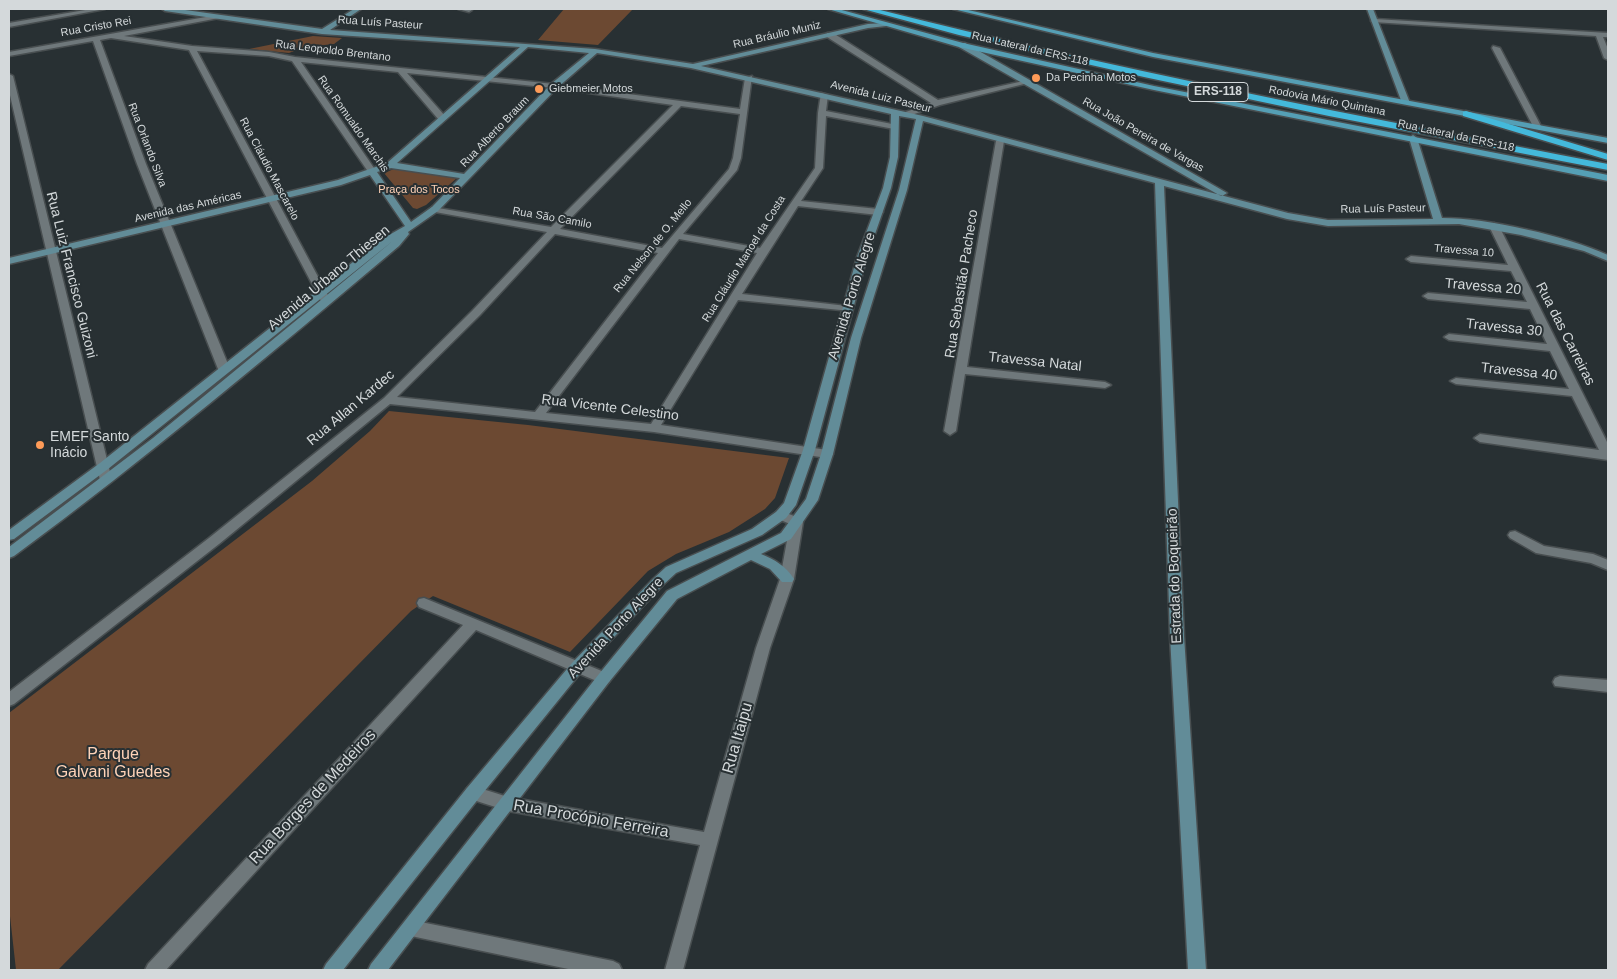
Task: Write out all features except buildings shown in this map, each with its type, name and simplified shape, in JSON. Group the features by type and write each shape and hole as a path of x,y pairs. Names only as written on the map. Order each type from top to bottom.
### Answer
{"highway":[{"name":"Rodovia Mário Quintana","path":"867,9 1031,51 1153,78 1348,118 1608,167"},
{"name":"Rodovia Mário Quintana","path":"895,9 1056,48 1270,95 1608,158"},
{"path":"1153,78 1194,94 1226,103"},
{"path":"1466,114 1608,158"}],"main road":[{"name":"Rua Lateral da ERS-118","path":"831,9 868,23 884,25 1154,88 1608,178"},
{"name":"Rua Lateral da ERS-118","path":"956,9 1154,55 1608,141"}],"street":[{"path":"9,25 102,9"},
{"name":"Rua Luís Pasteur","path":"165,9 322,32 526,44 595,51"},
{"path":"322,32 358,9"},
{"path":"461,9 469,10"},
{"path":"1370,9 1406,103"},
{"name":"Rua Cristo Rei","path":"9,54 217,17"},
{"path":"1374,21 1608,35"},
{"name":"Rua Bráulio Muniz","path":"691,66 830,35 868,23"},
{"path":"1600,34 1608,58"},
{"path":"830,35 937,103"},
{"name":"Rua Leopoldo Brentano","path":"110,36 192,48 269,54 295,59 401,71 554,86 743,112"},
{"name":"Rua Orlando Silva","path":"96,38 111,84 224,369"},
{"name":"Avenida das Américas","path":"9,261 50,248 164,220 270,195 341,182 390,165 526,44"},
{"name":"Rua João Pereira de Vargas","path":"962,44 1235,201"},
{"name":"Rua Cláudio Mascarelo","path":"192,48 324,296"},
{"path":"1496,48 1538,128"},
{"name":"Avenida Luiz Pasteur","path":"595,51 691,66 824,95 920,118 1000,141 1159,182"},
{"name":"Rua Alberto Braum","path":"410,227 435,209 554,86 595,51"},
{"path":"987,58 1002,54"},
{"name":"Rua Romualdo Marchis","path":"295,59 410,227"},
{"path":"401,71 442,118"},
{"name":"Rua Luiz Francisco Guizoni","path":"9,76 106,480"},
{"name":"Rua Nelson de O. Mello","path":"539,415 664,251 733,170 737,158 750,78"},
{"path":"901,114 937,103 1028,82"},
{"name":"Rua Cláudio Manoel da Costa","path":"654,428 734,296 819,168 824,95"},
{"name":"Rua Allan Kardec","path":"9,700 214,541 388,400 476,313 679,102"},
{"path":"822,113 894,127"},
{"name":"Avenida Porto Alegre","path":"332,970 473,793 577,667 671,570 757,532 781,515 790,504 809,450 862,257 886,188 894,157 894,127 901,114"},
{"name":"Avenida Porto Alegre","path":"377,970 508,804 604,678 672,595 786,536 812,500 827,454 856,338 903,190 920,118"},
{"path":"1412,138 1438,221"},
{"name":"Rua Sebastião Pacheco","path":"950,431 1000,141"},
{"path":"390,165 467,177"},
{"name":"Rua Luís Pasteur","path":"1159,182 1235,201 1277,214 1328,223 1459,221 1494,226 1587,249 1608,258"},
{"name":"Estrada do Boqueirão","path":"1159,182 1177,636 1197,970"},
{"path":"886,188 903,190"},
{"path":"794,203 878,212"},
{"name":"Rua São Camilo","path":"435,209 664,251"},
{"name":"Rua das Carreiras","path":"1494,226 1608,455"},
{"name":"Avenida Urbano Thiesen","path":"9,536 104,466 224,369 396,244 410,227"},
{"path":"676,236 763,251"},
{"name":"Avenida das Américas","path":"9,254 50,248"},
{"path":"862,257 882,258"},
{"name":"Travessa 10","path":"1411,259 1514,268"},
{"name":"Avenida Urbano Thiesen","path":"9,553 106,480 324,296"},
{"path":"734,296 847,309"},
{"name":"Travessa 20","path":"1428,296 1535,306"},
{"path":"839,336 856,338"},
{"name":"Travessa 30","path":"1449,337 1556,348"},
{"name":"Travessa Natal","path":"962,370 1105,385"},
{"name":"Travessa 40","path":"1456,380 1578,393"},
{"name":"Rua Vicente Celestino","path":"388,400 654,428 827,454"},
{"path":"1480,438 1608,455"},
{"path":"781,515 797,522"},
{"name":"Rua Itaipu","path":"674,970 763,648 787,579 797,522"},
{"path":"1515,535 1541,550 1593,559 1608,565"},
{"path":"1593,559 1608,554"},
{"path":"740,560 751,555 775,566 787,579"},
{"path":"424,603 604,678"},
{"name":"Rua Borges de Medeiros","path":"154,970 473,624"},
{"path":"1560,682 1608,686"},
{"name":"Rua Procópio Ferreira","path":"473,793 508,804 710,840"},
{"path":"411,928 613,970"}],"green space":[{"path":"564,9 633,9 598,45 538,40"},
{"path":"313,36 342,38 334,44 305,47 289,53 249,49"},
{"name":"Praça dos Tocos","path":"394,169 457,178 426,205 417,209 413,208 384,173"},
{"name":"Parque Galvani Guedes","path":"389,411 528,425 789,458 775,498 765,509 729,532 676,554 648,571 570,652 433,596 411,611 58,970 16,970 9,907 9,713 312,481 370,431"}],"place":[{"name":"Da Pecinha Motos","path":"1036,78"},
{"name":"Giebmeier Motos","path":"539,89"},
{"name":"EMEF Santo Inácio","path":"40,445"}]}
